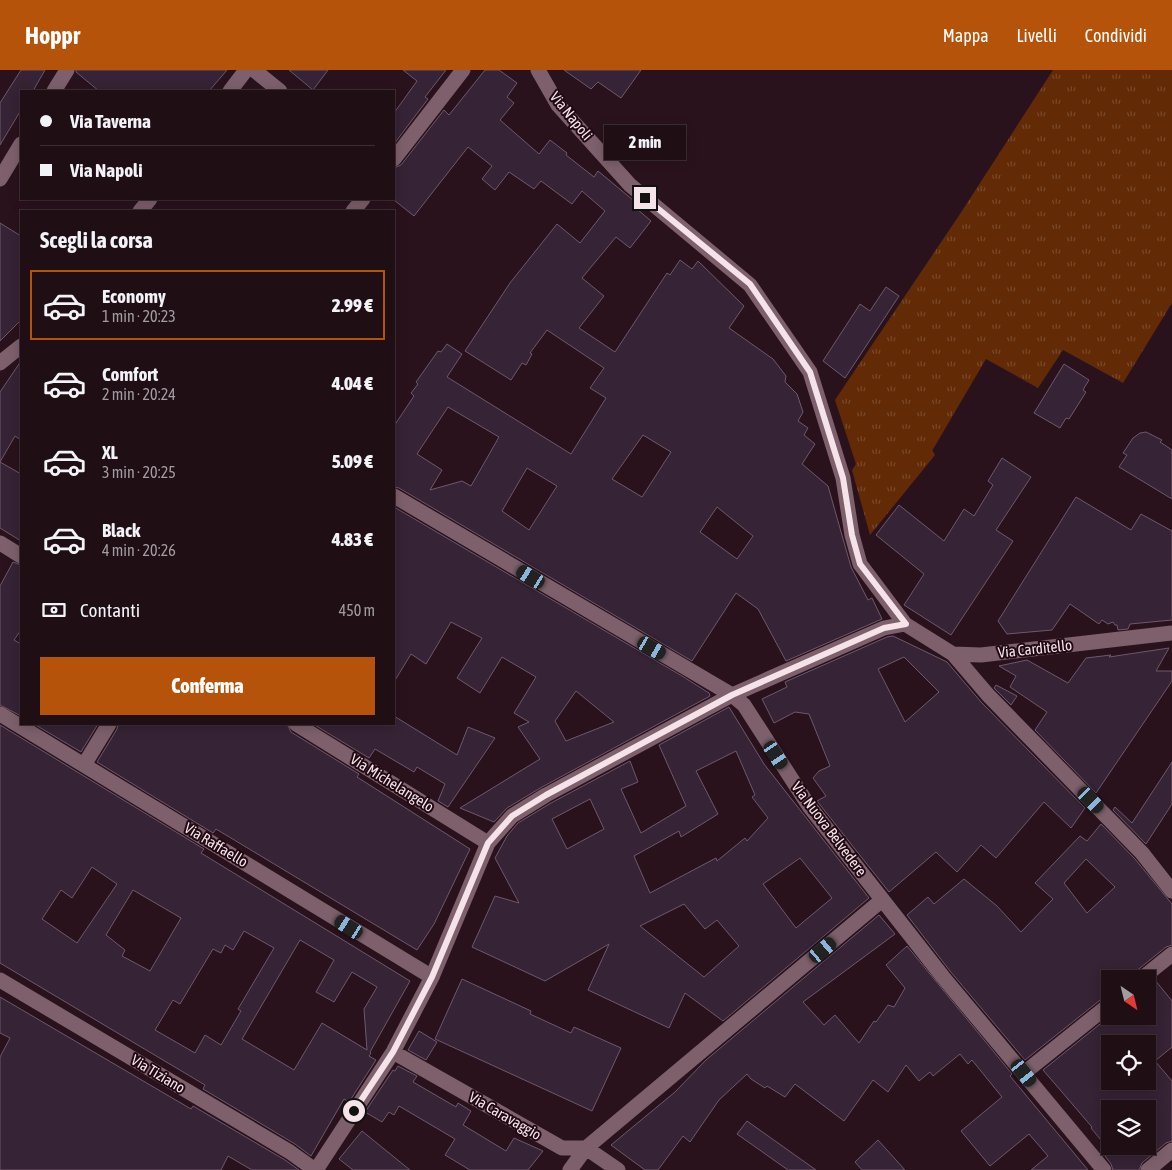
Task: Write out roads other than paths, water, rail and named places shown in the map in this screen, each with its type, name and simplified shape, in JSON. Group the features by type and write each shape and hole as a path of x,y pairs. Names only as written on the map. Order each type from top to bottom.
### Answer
{"street":[{"path":"55,90 67,70"},
{"path":"231,90 246,70"},
{"path":"254,70 279,90"},
{"path":"395,158 463,70"},
{"name":"Via Napoli","path":"538,70 558,105 630,185 750,284 810,372 843,478 852,535 860,564 906,624"},
{"path":"0,179 20,146"},
{"path":"141,210 149,200"},
{"path":"354,210 362,200"},
{"path":"0,363 20,347"},
{"name":"Via Nuova Belvedere","path":"395,497 732,695 744,705 809,806 943,976 1104,1170"},
{"path":"0,543 20,555"},
{"path":"315,1170 393,1052 432,977 488,843 512,816 546,795 732,695 884,628 906,624 953,654 988,695 1142,853 1172,891"},
{"name":"Via Carditello","path":"953,654 990,654 1172,633"},
{"name":"Via Raffaello","path":"0,714 432,977"},
{"path":"84,765 108,725"},
{"name":"Via Michelangelo","path":"298,725 488,843"},
{"path":"570,1170 586,1148 882,900"},
{"path":"1152,970 1172,954"},
{"name":"Via Tiziano","path":"0,980 290,1152 315,1170"},
{"path":"1024,1073 1101,1011"},
{"name":"Via Caravaggio","path":"393,1052 562,1148 586,1148"},
{"path":"586,1148 618,1170"},
{"path":"1148,1170 1172,1150"}]}
